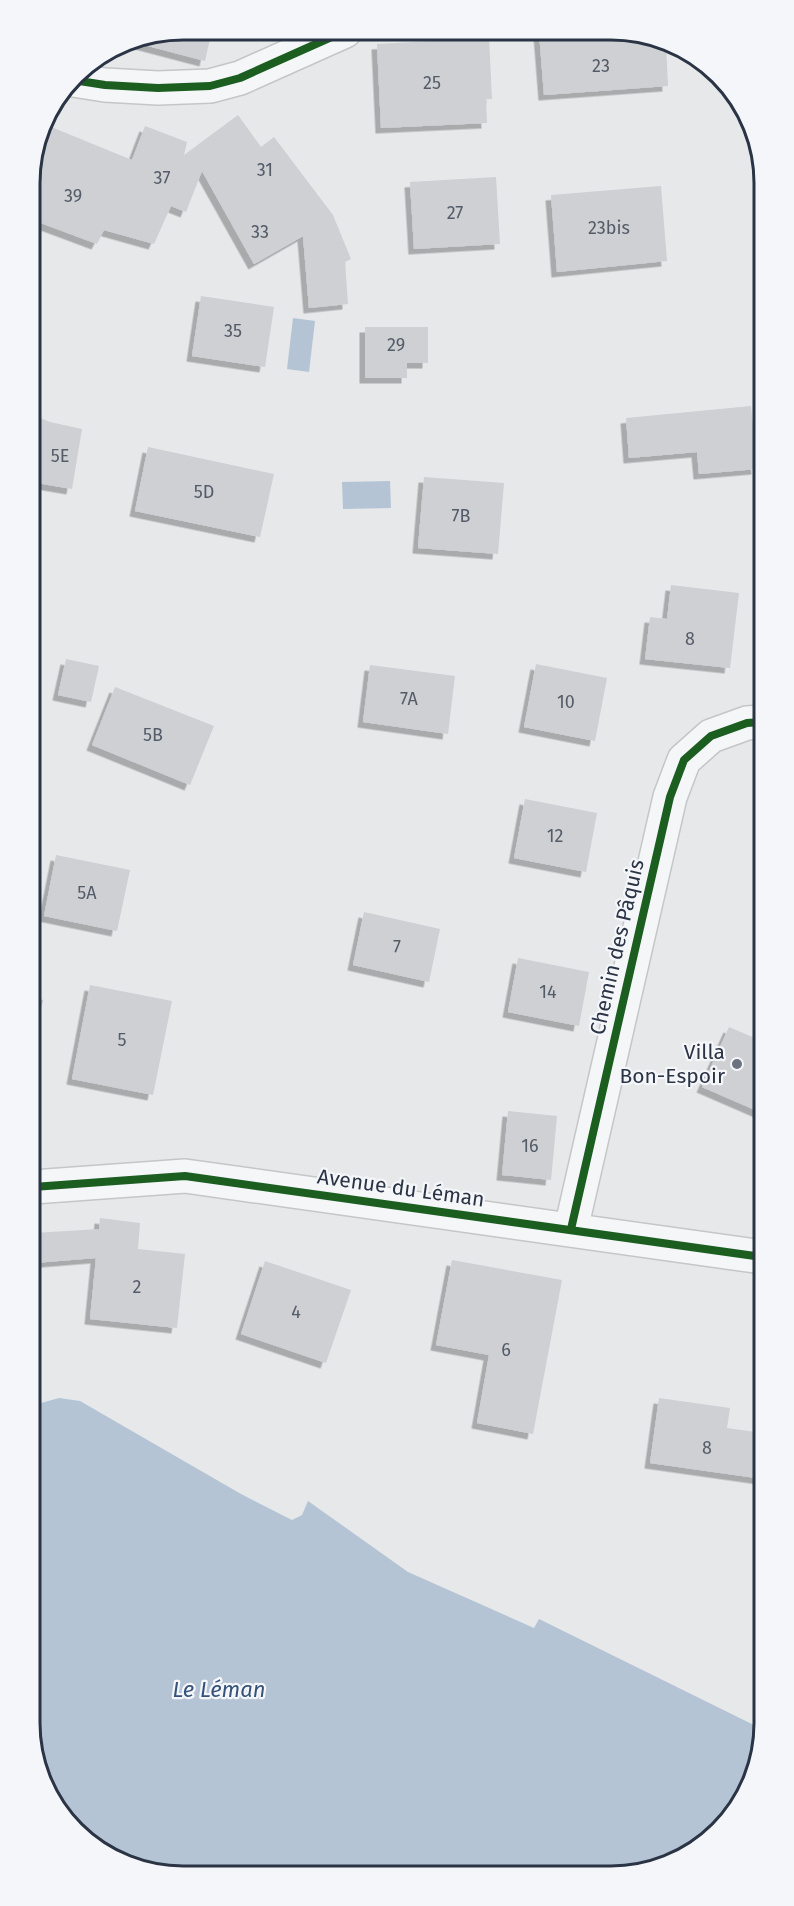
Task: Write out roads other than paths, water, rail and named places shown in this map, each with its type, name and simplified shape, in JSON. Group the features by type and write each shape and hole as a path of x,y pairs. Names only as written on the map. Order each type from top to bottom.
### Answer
{"street":[{"path":"83,81 158,88 210,86 240,78 325,40"},
{"name":"Chemin des Pâquis","path":"572,1229 670,797 684,760 711,736 754,723"},
{"name":"Avenue du Léman","path":"40,1186 185,1176 753,1256"}],"water":[{"path":"293,318 315,321 309,372 287,369"},
{"path":"390,481 391,508 343,509 342,482"},
{"name":"Le Léman","path":"59,1398 80,1401 241,1494 292,1520 302,1515 308,1501 408,1572 534,1628 539,1619 753,1725 749,1760 734,1794 712,1824 674,1851 648,1861 611,1866 183,1866 155,1863 120,1851 96,1836 70,1810 51,1777 45,1760 40,1723 40,1403"}],"place":[{"name":"Villa Bon-Espoir","path":"737,1064"}]}
